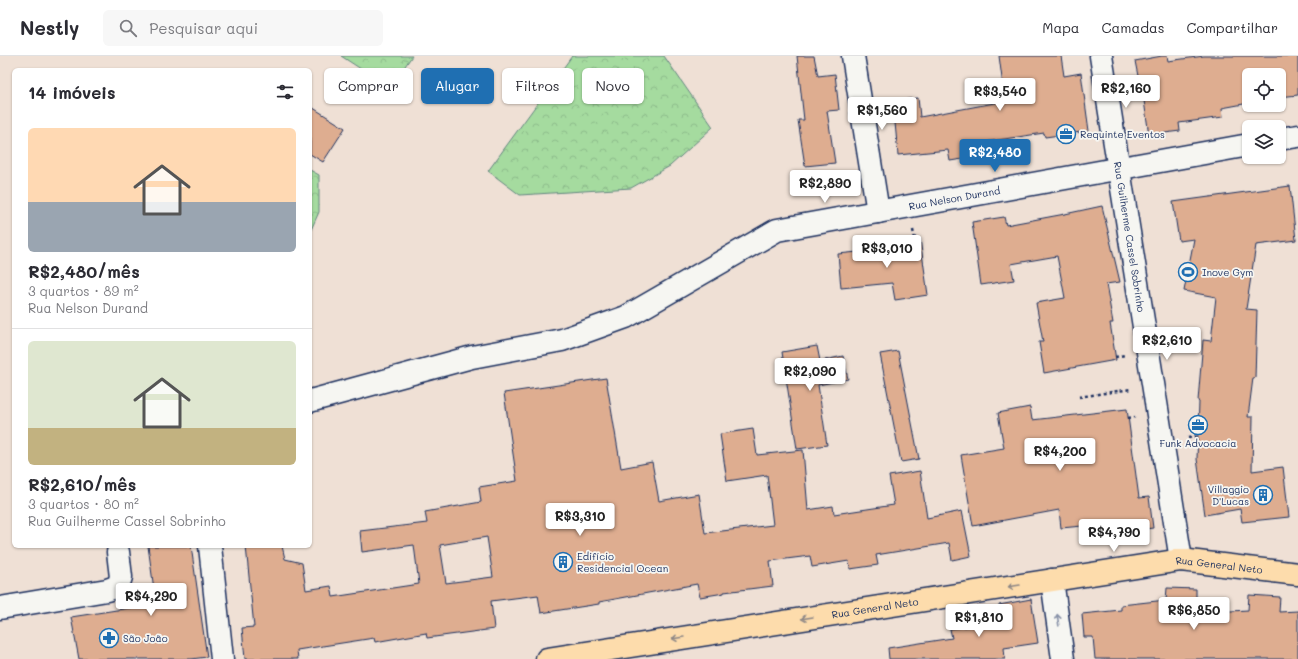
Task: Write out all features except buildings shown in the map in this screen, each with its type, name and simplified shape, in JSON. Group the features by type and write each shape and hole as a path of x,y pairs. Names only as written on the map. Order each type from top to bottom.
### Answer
{"main road":[{"name":"Rua General Neto","path":"547,659 1181,560 1298,574"}],"street":[{"path":"853,56 878,212"},
{"name":"Rua Guilherme Cassel Sobrinho","path":"1101,56 1181,560"},
{"path":"1286,138 1298,136"},
{"name":"Rua Nelson Durand","path":"312,399 472,357 562,340 626,317 777,230 1242,146"},
{"path":"210,548 222,659"},
{"path":"0,608 107,590 118,586 122,577 118,552"},
{"path":"1052,580 1063,659"}],"path":[{"path":"1078,397 1137,388"},
{"path":"1188,438 1198,436"}],"green space":[{"path":"341,56 412,56 404,68 359,68"},
{"path":"572,56 664,56 713,127 670,166 631,188 520,195 488,171 537,104 574,104 574,68 563,68"},
{"path":"312,171 319,175 319,212 312,228"}],"place":[{"name":"Requinte Eventos","path":"1066,134"},
{"name":"Inove Gym","path":"1188,272"},
{"name":"Funk Advocacia","path":"1198,425"},
{"name":"Villaggio D'Lucas","path":"1263,495"},
{"name":"Edifício Residencial Ocean","path":"563,562"},
{"name":"São João","path":"109,638"}]}
